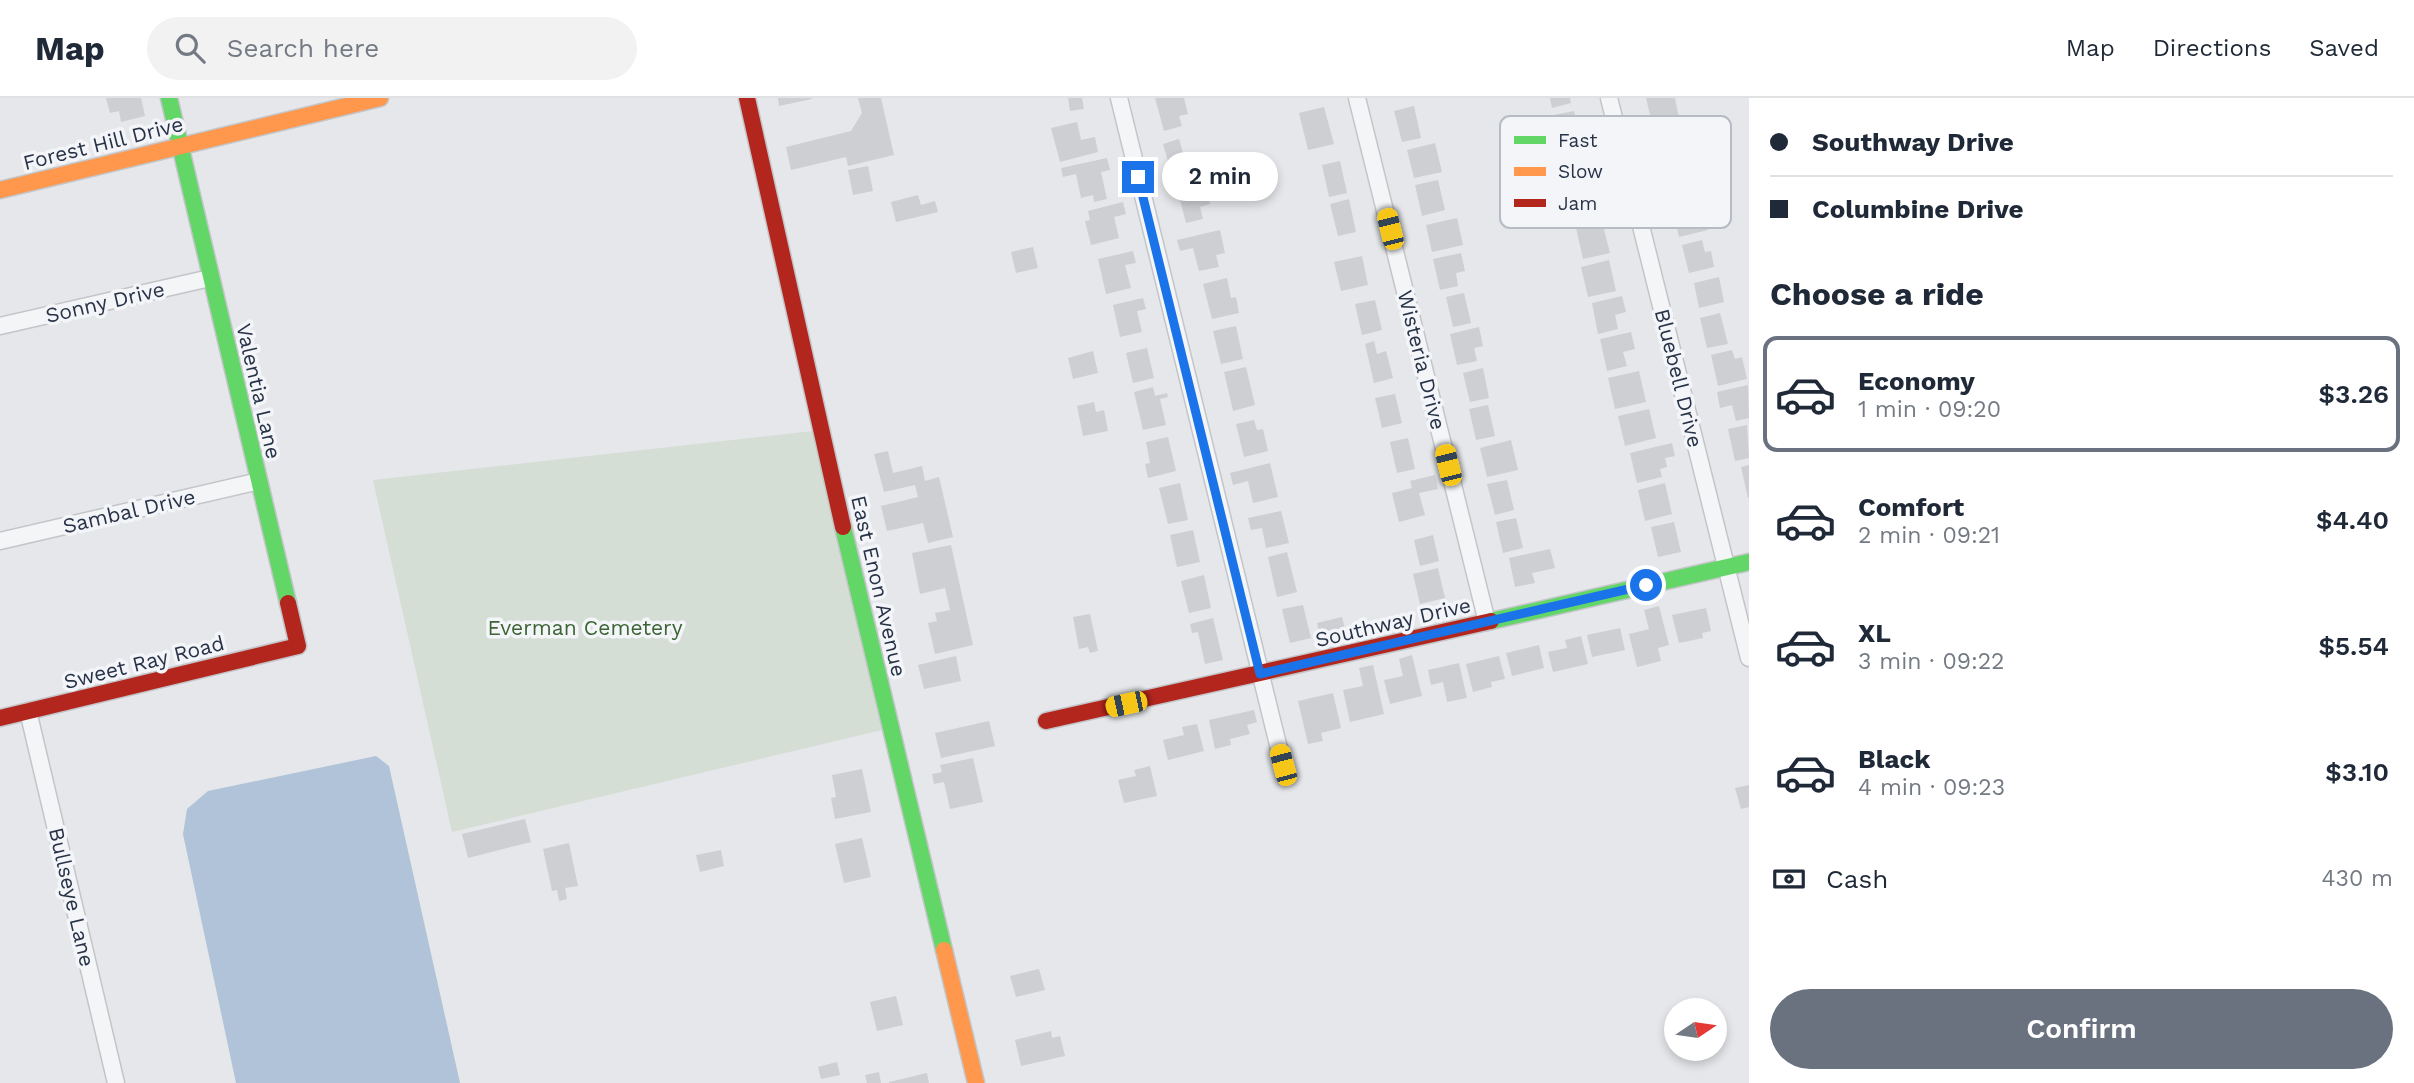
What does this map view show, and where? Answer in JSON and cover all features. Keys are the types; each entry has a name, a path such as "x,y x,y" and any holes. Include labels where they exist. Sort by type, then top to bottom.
{"street":[{"name":"Valentia Lane","path":"169,98 298,646"},
{"name":"Forest Hill Drive","path":"0,190 380,98"},
{"name":"East Enon Avenue","path":"747,98 819,425 976,1083"},
{"path":"1119,98 1283,765"},
{"name":"Wisteria Drive","path":"1357,98 1487,622"},
{"name":"Bluebell Drive","path":"1609,98 1614,116"},
{"name":"Bluebell Drive","path":"1642,228 1749,658"},
{"name":"Sonny Drive","path":"0,326 210,278"},
{"name":"Sambal Drive","path":"0,541 259,481"},
{"name":"Southway Drive","path":"1045,721 1749,562"},
{"name":"Sweet Ray Road","path":"0,718 298,646"},
{"name":"Bullseye Lane","path":"28,711 116,1083"}],"green space":[{"name":"Everman Cemetery","path":"813,431 882,730 452,832 373,480"}],"water":[{"path":"376,756 389,766 460,1083 236,1083 183,834 187,809 208,791"}],"building":[{"path":"106,98 141,98 145,116 121,122 119,111 110,113"},
{"path":"778,98 812,98 812,99 779,106"},
{"path":"858,98 881,98 894,155 848,166 846,157 791,170 786,147 851,131 862,113"},
{"path":"1068,98 1082,98 1084,109 1070,111"},
{"path":"1155,98 1184,98 1188,114 1179,116 1182,126 1164,131"},
{"path":"1550,98 1570,98 1571,103 1552,108"},
{"path":"1646,98 1675,98 1679,116 1650,116"},
{"path":"1414,106 1421,138 1402,142 1394,111"},
{"path":"1324,107 1334,144 1308,150 1299,113"},
{"path":"1574,111 1575,116 1549,116"},
{"path":"1077,122 1081,140 1095,137 1098,152 1060,162 1051,128"},
{"path":"1179,139 1186,163 1170,168 1163,144"},
{"path":"1435,143 1442,172 1414,178 1407,150"},
{"path":"1107,158 1110,170 1101,172 1107,199 1094,202 1093,195 1081,198 1076,174 1063,177 1061,168"},
{"path":"1340,161 1347,193 1329,197 1322,165"},
{"path":"868,166 873,191 853,195 848,170"},
{"path":"1438,180 1445,210 1422,216 1415,185"},
{"path":"1206,186 1210,204 1200,207 1203,219 1186,223 1178,192"},
{"path":"918,195 921,205 935,201 938,212 896,222 891,202"},
{"path":"1349,199 1356,232 1338,236 1330,204"},
{"path":"1123,202 1126,214 1114,217 1119,238 1091,245 1085,221 1090,220 1088,211"},
{"path":"1457,218 1463,245 1432,252 1426,225"},
{"path":"1576,228 1604,228 1610,253 1583,259"},
{"path":"1677,228 1708,228 1708,230 1679,237"},
{"path":"1220,230 1225,253 1216,255 1219,267 1199,271 1193,248 1180,251 1177,240"},
{"path":"1702,240 1705,252 1711,251 1714,267 1689,273 1682,245"},
{"path":"1033,247 1038,268 1016,273 1011,252"},
{"path":"1133,251 1136,263 1125,265 1131,288 1106,294 1098,259"},
{"path":"1461,253 1465,271 1456,273 1458,286 1440,290 1433,259"},
{"path":"1362,256 1368,285 1341,291 1334,262"},
{"path":"1609,260 1616,291 1588,297 1581,267"},
{"path":"1719,277 1724,302 1699,308 1694,283"},
{"path":"1227,278 1231,298 1236,297 1239,313 1212,319 1203,284"},
{"path":"1464,293 1471,323 1453,327 1446,297"},
{"path":"1622,296 1626,312 1615,315 1618,329 1598,334 1592,303"},
{"path":"1143,298 1146,309 1137,311 1142,332 1120,337 1113,305"},
{"path":"1375,300 1382,330 1362,335 1355,304"},
{"path":"1720,313 1728,344 1707,348 1700,318"},
{"path":"1236,326 1243,359 1221,364 1213,331"},
{"path":"1479,327 1483,346 1474,348 1477,361 1457,365 1450,334"},
{"path":"1631,332 1635,349 1623,352 1627,366 1607,371 1600,339"},
{"path":"1374,341 1377,354 1386,351 1393,378 1374,383 1365,344"},
{"path":"1147,348 1154,378 1133,383 1126,353"},
{"path":"1732,350 1735,359 1742,357 1747,379 1718,386 1711,355"},
{"path":"1093,351 1098,373 1073,379 1068,358"},
{"path":"1246,367 1255,405 1233,411 1224,372"},
{"path":"1483,368 1489,398 1470,402 1463,373"},
{"path":"1639,371 1646,402 1615,409 1608,378"},
{"path":"1748,385 1749,418 1736,421 1732,405 1720,408 1717,392"},
{"path":"1153,387 1155,396 1167,393 1168,397 1160,399 1166,425 1143,430 1134,392"},
{"path":"1395,394 1402,423 1382,428 1375,398"},
{"path":"1094,402 1096,412 1104,410 1108,431 1083,436 1077,406"},
{"path":"1488,405 1495,436 1476,440 1469,409"},
{"path":"1649,409 1656,438 1625,446 1618,416"},
{"path":"1254,420 1257,430 1263,429 1268,451 1244,457 1236,424"},
{"path":"1747,425 1749,458 1735,461 1728,429"},
{"path":"1168,437 1176,471 1148,478 1145,464 1150,463 1146,442"},
{"path":"1408,438 1415,469 1397,473 1390,442"},
{"path":"1511,440 1518,470 1487,477 1480,448"},
{"path":"1672,443 1675,456 1665,458 1667,467 1660,469 1662,477 1637,483 1630,453"},
{"path":"888,451 893,473 922,466 925,481 939,477 953,537 928,543 923,523 887,531 881,506 918,497 915,485 884,492 874,454"},
{"path":"1270,463 1278,497 1253,503 1248,481 1233,485 1230,473"},
{"path":"1749,465 1749,497 1748,498 1741,467"},
{"path":"1435,475 1438,489 1419,493 1425,515 1399,522 1392,493 1412,488 1410,481"},
{"path":"1507,480 1514,510 1495,515 1487,484"},
{"path":"1180,483 1188,520 1168,524 1159,488"},
{"path":"1665,483 1672,514 1645,521 1638,490"},
{"path":"1281,511 1289,543 1266,548 1262,528 1251,530 1248,518"},
{"path":"1516,518 1523,548 1503,553 1496,522"},
{"path":"1674,522 1681,552 1658,557 1651,527"},
{"path":"1193,530 1200,562 1177,567 1170,535"},
{"path":"1433,535 1439,561 1420,566 1414,540"},
{"path":"951,545 973,645 935,654 928,623 937,621 935,613 950,610 945,588 920,594 912,553"},
{"path":"1550,549 1555,568 1532,573 1535,583 1515,587 1509,558"},
{"path":"1287,552 1297,592 1277,597 1268,557"},
{"path":"1438,568 1445,598 1420,604 1413,574"},
{"path":"1204,575 1211,608 1189,613 1181,581"},
{"path":"1303,605 1311,638 1290,643 1282,609"},
{"path":"1659,606 1669,645 1658,648 1661,661 1637,667 1629,634 1649,629 1644,610"},
{"path":"1706,608 1711,631 1702,633 1703,638 1679,643 1672,615"},
{"path":"1090,614 1098,651 1090,653 1088,647 1079,649 1073,617"},
{"path":"1342,617 1345,629 1320,635 1317,623"},
{"path":"1213,618 1223,660 1205,664 1198,632 1192,633 1190,624"},
{"path":"1620,628 1625,650 1592,657 1587,635"},
{"path":"1581,636 1588,664 1553,672 1548,652 1567,648 1565,640"},
{"path":"1539,645 1544,668 1512,676 1506,653"},
{"path":"1412,655 1422,696 1390,704 1384,680 1403,676 1399,659"},
{"path":"956,656 961,681 924,689 918,665"},
{"path":"1499,656 1505,679 1491,682 1492,687 1473,692 1466,664"},
{"path":"1459,663 1467,698 1447,702 1443,682 1431,685 1428,670"},
{"path":"1373,665 1384,714 1350,722 1343,690 1363,686 1359,668"},
{"path":"1333,693 1341,728 1321,733 1323,741 1308,744 1298,701"},
{"path":"1254,710 1257,722 1247,725 1250,734 1230,739 1231,745 1215,749 1209,720"},
{"path":"989,721 995,746 941,758 935,733"},
{"path":"1197,724 1204,751 1168,760 1163,740 1184,735 1182,727"},
{"path":"973,758 983,802 950,809 944,782 934,784 932,774 942,772 940,765"},
{"path":"1150,766 1157,796 1124,803 1118,780 1136,776 1134,770"},
{"path":"862,769 871,812 835,819 831,798 836,797 832,775"},
{"path":"1749,785 1749,807 1741,809 1735,788"},
{"path":"525,819 531,842 468,858 462,834"},
{"path":"862,838 871,877 844,883 835,844"},
{"path":"569,843 578,886 565,888 567,899 559,901 557,890 552,891 543,849"},
{"path":"721,850 724,866 700,872 696,855"},
{"path":"1039,969 1045,990 1016,997 1010,976"},
{"path":"896,996 903,1025 877,1031 870,1002"},
{"path":"1051,1031 1052,1038 1060,1036 1065,1056 1021,1066 1015,1040"},
{"path":"837,1062 840,1075 821,1079 818,1067"},
{"path":"879,1072 881,1083 867,1083 865,1075"},
{"path":"927,1073 929,1083 889,1083 889,1082"}],"traffic: fast":[{"path":"169,98 288,603"},
{"path":"843,527 944,950"},
{"path":"1491,621 1749,562"}],"traffic: slow":[{"path":"0,190 380,98"},
{"path":"944,950 976,1083"}],"traffic: jam":[{"path":"747,98 843,527"},
{"path":"0,718 298,646 288,603"},
{"path":"1046,721 1491,621"}],"route":[{"path":"1138,177 1260,674 1646,585"}]}
